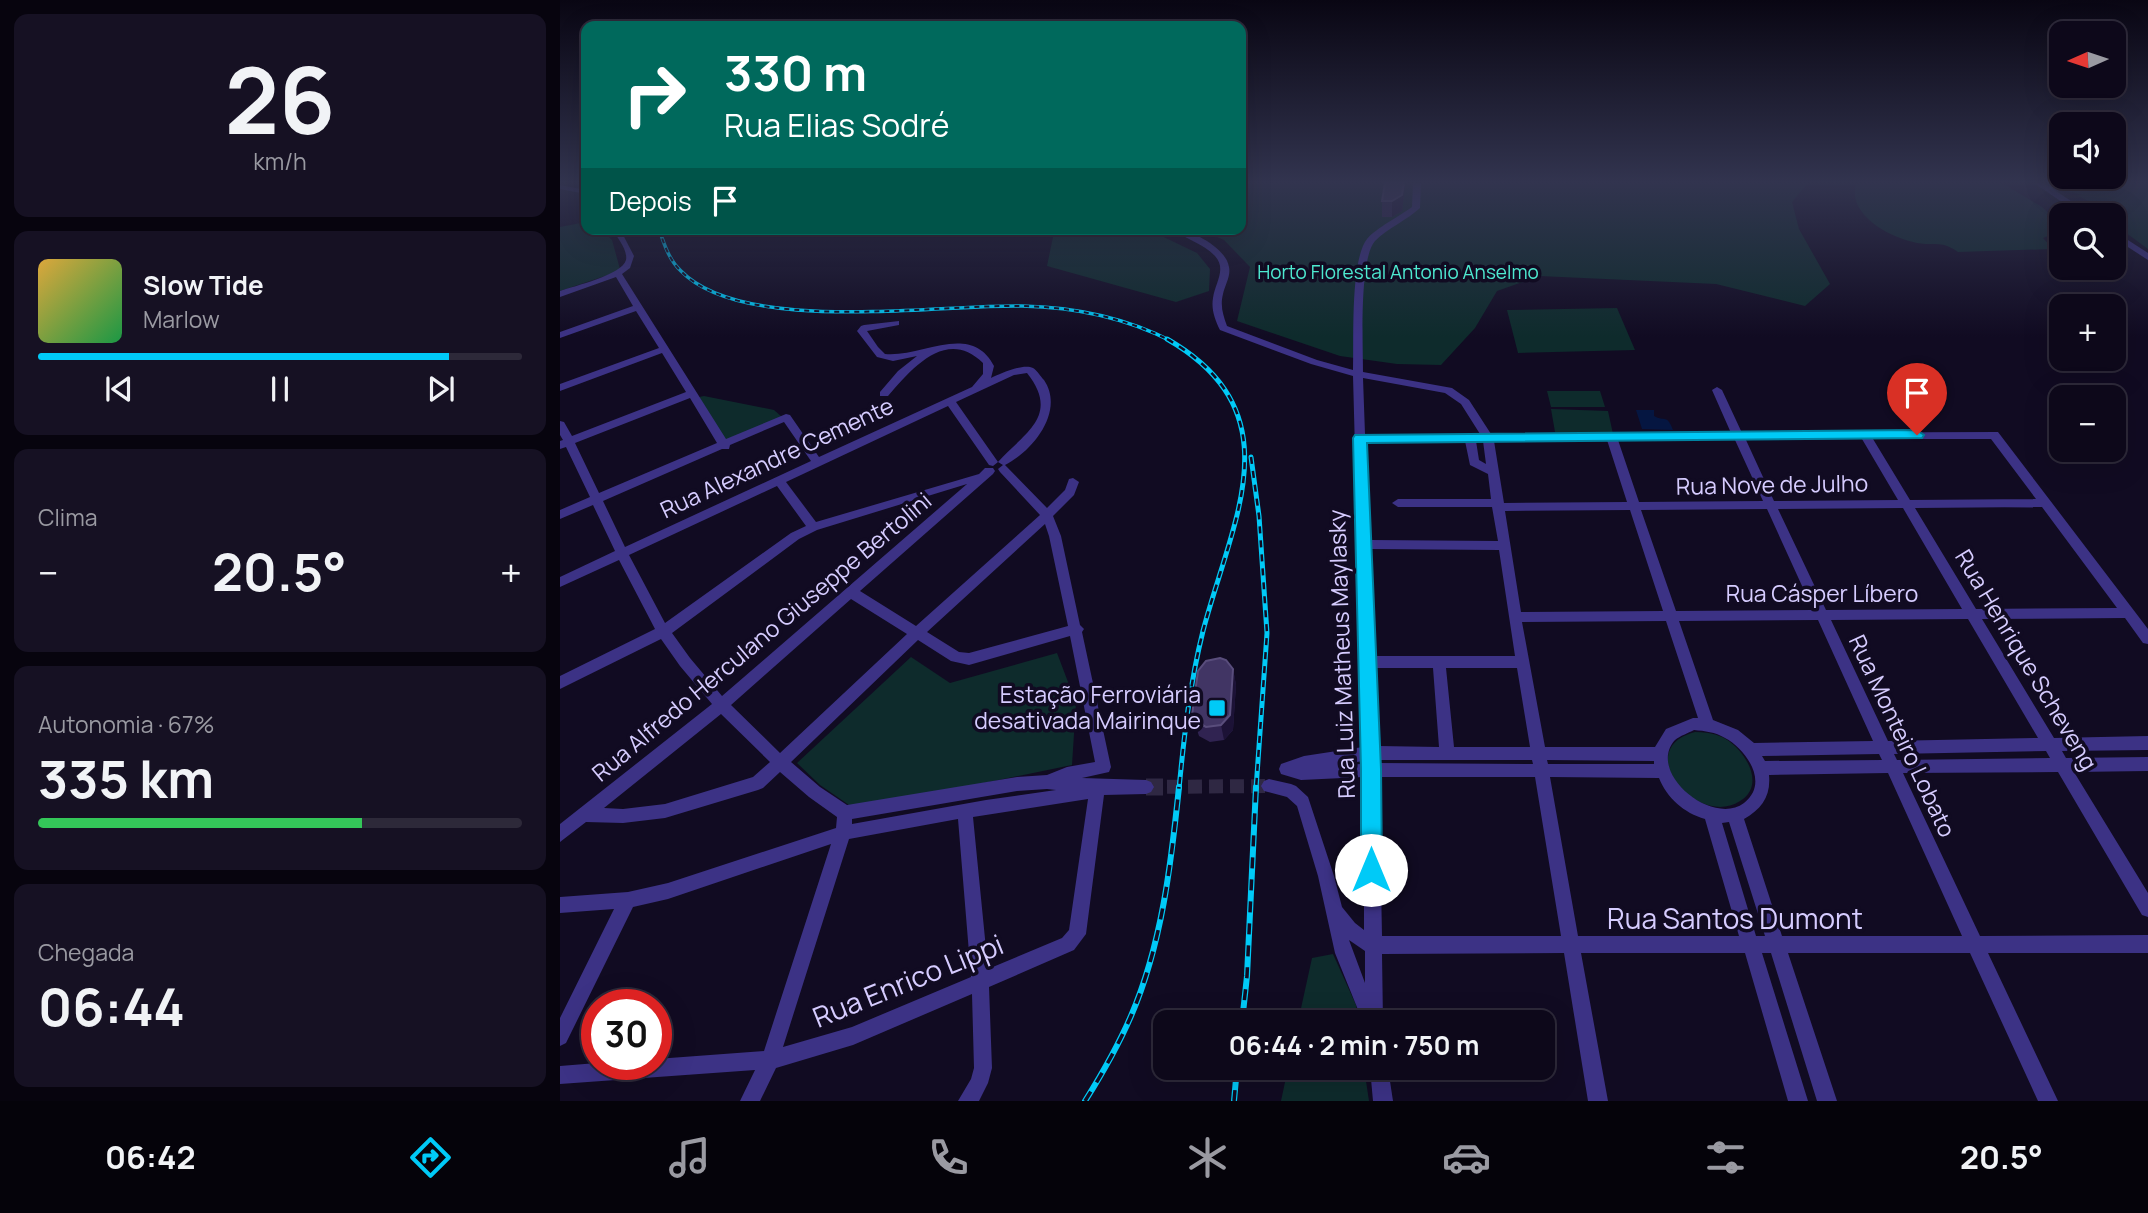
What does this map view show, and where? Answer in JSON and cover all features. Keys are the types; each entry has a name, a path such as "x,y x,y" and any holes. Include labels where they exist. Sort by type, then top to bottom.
{"street":[{"name":"Rua Luiz Matheus Maylasky","path":"1373,1010 1371,769 1358,374 1360,285 1366,248 1378,234"},
{"path":"560,294 618,274 630,260 619,235"},
{"path":"1189,235 1208,244 1226,262 1227,272 1215,305 1223,328 1314,362 1358,374 1448,390 1465,402 1488,438 1515,617 1598,1101"},
{"path":"2126,242 2148,257"},
{"path":"618,274 725,446"},
{"path":"560,335 638,307"},
{"path":"896,323 864,328 862,331 884,357 932,349 967,348 987,361 987,375 975,389"},
{"path":"560,388 664,349"},
{"path":"884,394 902,373 932,349"},
{"name":"Rua Alfredo Herculano Giuseppe Bertolini","path":"560,834 720,706 994,468 1030,441 1046,411 1047,394 1043,383 1030,370 1012,372"},
{"name":"Rua Alexandre Cemente","path":"560,582 1012,372"},
{"name":"Rua Monteiro Lobato","path":"1717,390 2048,1101"},
{"path":"565,443 692,393"},
{"path":"950,401 994,468 1046,515 1055,536 1077,629 1104,767 1067,774 1047,782"},
{"path":"560,515 725,446 786,417 817,462"},
{"path":"560,424 565,443 664,631 720,706 821,799 845,813 1017,784 1047,782 1100,788 1146,787"},
{"name":"Rua Henrique Scheveng","path":"1865,435 2148,909"},
{"path":"1360,438 1994,435 2148,639"},
{"path":"1611,436 1707,725"},
{"path":"1470,438 1476,464 1493,472"},
{"path":"560,684 664,631 795,536 813,527 994,468"},
{"path":"779,480 813,527"},
{"path":"582,816 623,816 665,811 758,783 1046,515 1070,492 1073,482"},
{"name":"Rua Nove de Julho","path":"1398,503 1635,508 2046,503"},
{"path":"1365,544 1504,546"},
{"path":"852,593 916,634 956,656 969,659 1077,629"},
{"name":"Rua Cásper Líbero","path":"1515,617 2128,613"},
{"path":"1368,662 1524,662"},
{"path":"1439,662 1447,752"},
{"path":"1707,725 1730,733 1751,750 1762,768 1764,784 1760,798 1749,809 1735,815 1711,814 1680,798 1662,771 1660,754 1663,743 1680,727 1707,725"},
{"path":"1751,750 1883,750 2148,743"},
{"path":"1660,754 1370,753 1304,763 1286,769 1301,773 1371,769 1662,771"},
{"path":"1762,768 2148,764"},
{"path":"1269,786 1291,791 1303,802 1336,913 1351,975 1367,1010"},
{"path":"560,905 628,900 668,891 842,833 1100,788"},
{"name":"Rua Enrico Lippi","path":"560,1075 770,1060 853,1036 1068,944 1077,934 1100,788"},
{"path":"965,811 980,981 983,1068 979,1083 968,1101"},
{"path":"750,1101 770,1060 842,833 845,813"},
{"path":"1711,814 1798,1101"},
{"path":"1735,815 1828,1101"},
{"path":"560,1037 628,900"},
{"path":"1336,913 1349,929 1371,945"},
{"name":"Rua Santos Dumont","path":"1371,945 2148,944"},
{"path":"1380,1080 1383,1101"}],"green space":[{"path":"560,234 607,235 612,240 620,269 560,291"},
{"name":"Horto Florestal Antonio Anselmo","path":"1802,234 1830,284 1805,306 1716,284 1539,276 1497,291 1475,328 1441,365 1397,364 1340,356 1237,321 1250,267 1224,240 1213,235"},
{"path":"1892,234 2049,234 2043,238 2049,245 2049,249 1958,252 1943,245 1906,240"},
{"path":"2128,234 2148,234 2148,249"},
{"path":"1052,235 1160,235 1197,253 1210,269 1209,291 1176,302 1047,266"},
{"path":"1617,308 1635,350 1518,353 1507,310"},
{"path":"1547,391 1600,391 1605,407 1551,407"},
{"path":"699,397 774,410 782,417 725,443"},
{"path":"1551,409 1608,411 1613,434 1555,432"},
{"path":"1057,653 1076,703 1072,765 896,801 849,805 820,785 797,763 911,657 950,683"},
{"path":"1695,732 1722,737 1744,757 1752,776 1752,785 1748,794 1740,801 1723,807 1706,804 1690,796 1677,783 1669,769 1669,754 1677,741"},
{"path":"1333,954 1357,1010 1301,1010 1312,958"},
{"path":"1285,1080 1366,1080 1369,1101 1281,1101"}],"water":[{"path":"1636,410 1654,410 1654,416 1667,420 1673,430 1642,429"}],"building":[{"name":"Estação Ferroviária desativada Mairinque","path":"1220,658 1226,660 1233,669 1230,715 1221,725 1206,727 1195,721 1192,715 1198,671 1206,661"}],"tunnel":[{"path":"1169,787 1146,787 1269,786"}],"railway":[{"path":"661,235 670,257 681,271 710,291 749,303 794,310 843,312 1041,307 1099,315 1167,339"},
{"path":"1167,339 1207,368 1231,400 1243,435 1244,471 1228,549 1198,651 1179,789"},
{"path":"1251,457 1259,516 1267,633 1256,789"},
{"path":"1085,1101 1126,1027 1142,989 1164,903 1179,787"},
{"path":"1243,1010 1256,787"},
{"path":"1234,1101 1236,1080"}],"place":[{"name":"Estação Ferroviária desativada Mairinque","path":"1217,708"}],"route":[{"path":"1371,870 1371,769 1360,438 1917,435"}]}
